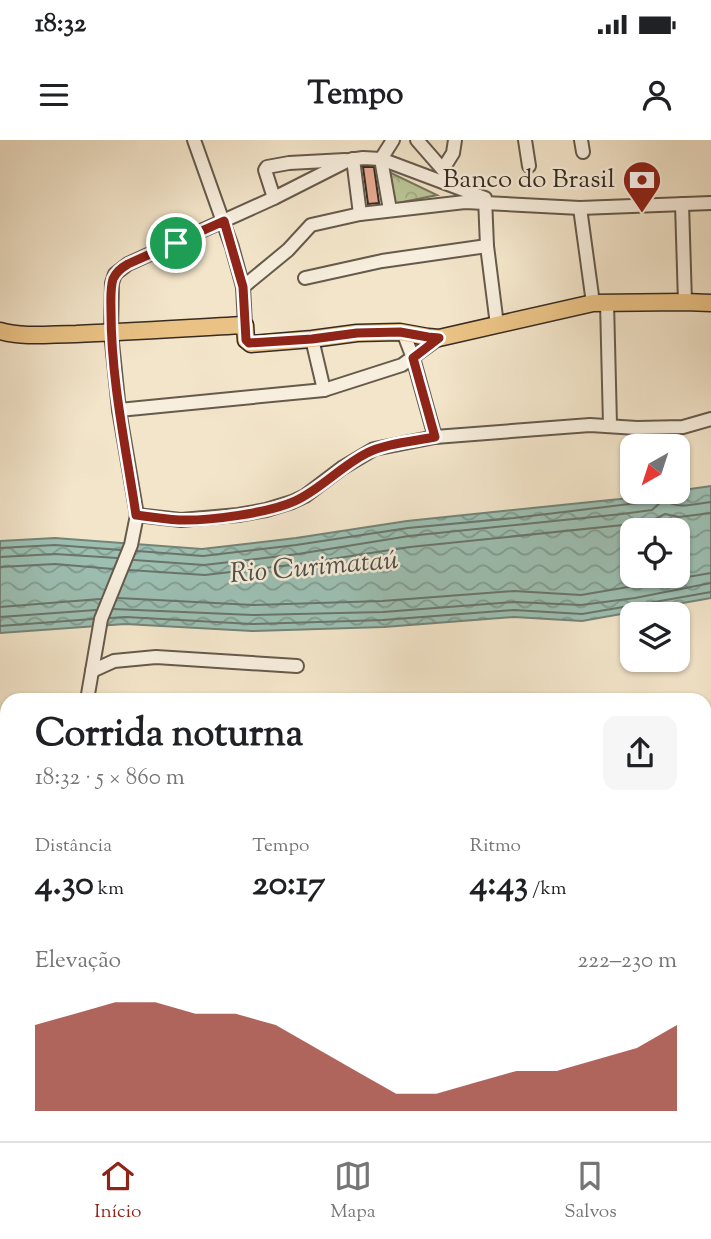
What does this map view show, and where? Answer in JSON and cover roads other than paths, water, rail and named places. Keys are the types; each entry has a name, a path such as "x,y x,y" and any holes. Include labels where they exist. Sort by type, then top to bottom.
{"main road":[{"path":"0,331 21,335 111,333 244,325 246,340 251,344 357,333 403,332 439,338 600,303 711,303"}],"street":[{"path":"194,140 224,221 243,287 244,325"},
{"path":"390,210 381,159 393,140"},
{"path":"417,140 459,188"},
{"path":"443,169 453,153 455,140"},
{"path":"525,140 530,166"},
{"path":"88,693 101,619 131,545 136,515 119,410 111,333 113,278 128,264 274,198 351,159"},
{"path":"351,159 360,214"},
{"path":"274,198 265,172 267,167 289,163 381,159 486,200"},
{"path":"243,287 288,250 311,225 360,214 486,200 580,208 711,203"},
{"path":"486,200 487,246 497,325"},
{"path":"682,204 685,302"},
{"path":"580,208 600,303 610,425"},
{"path":"305,278 382,261 487,246"},
{"path":"403,332 435,437"},
{"path":"119,410 324,390 402,365 439,338"},
{"path":"312,339 324,390"},
{"path":"136,515 181,520 266,510 305,496 342,468 374,449 435,437 590,425 684,427 705,421"},
{"path":"92,671 114,661 156,657 297,666"}],"water":[{"name":"Rio Curimataú","path":"711,486 711,598 689,602 620,602 620,614 582,621 514,617 384,627 252,631 125,624 0,633 0,541 55,538 202,549 407,521 620,499 620,504 690,504 690,489"}],"place":[{"name":"Banco do Brasil","path":"642,214"}]}
